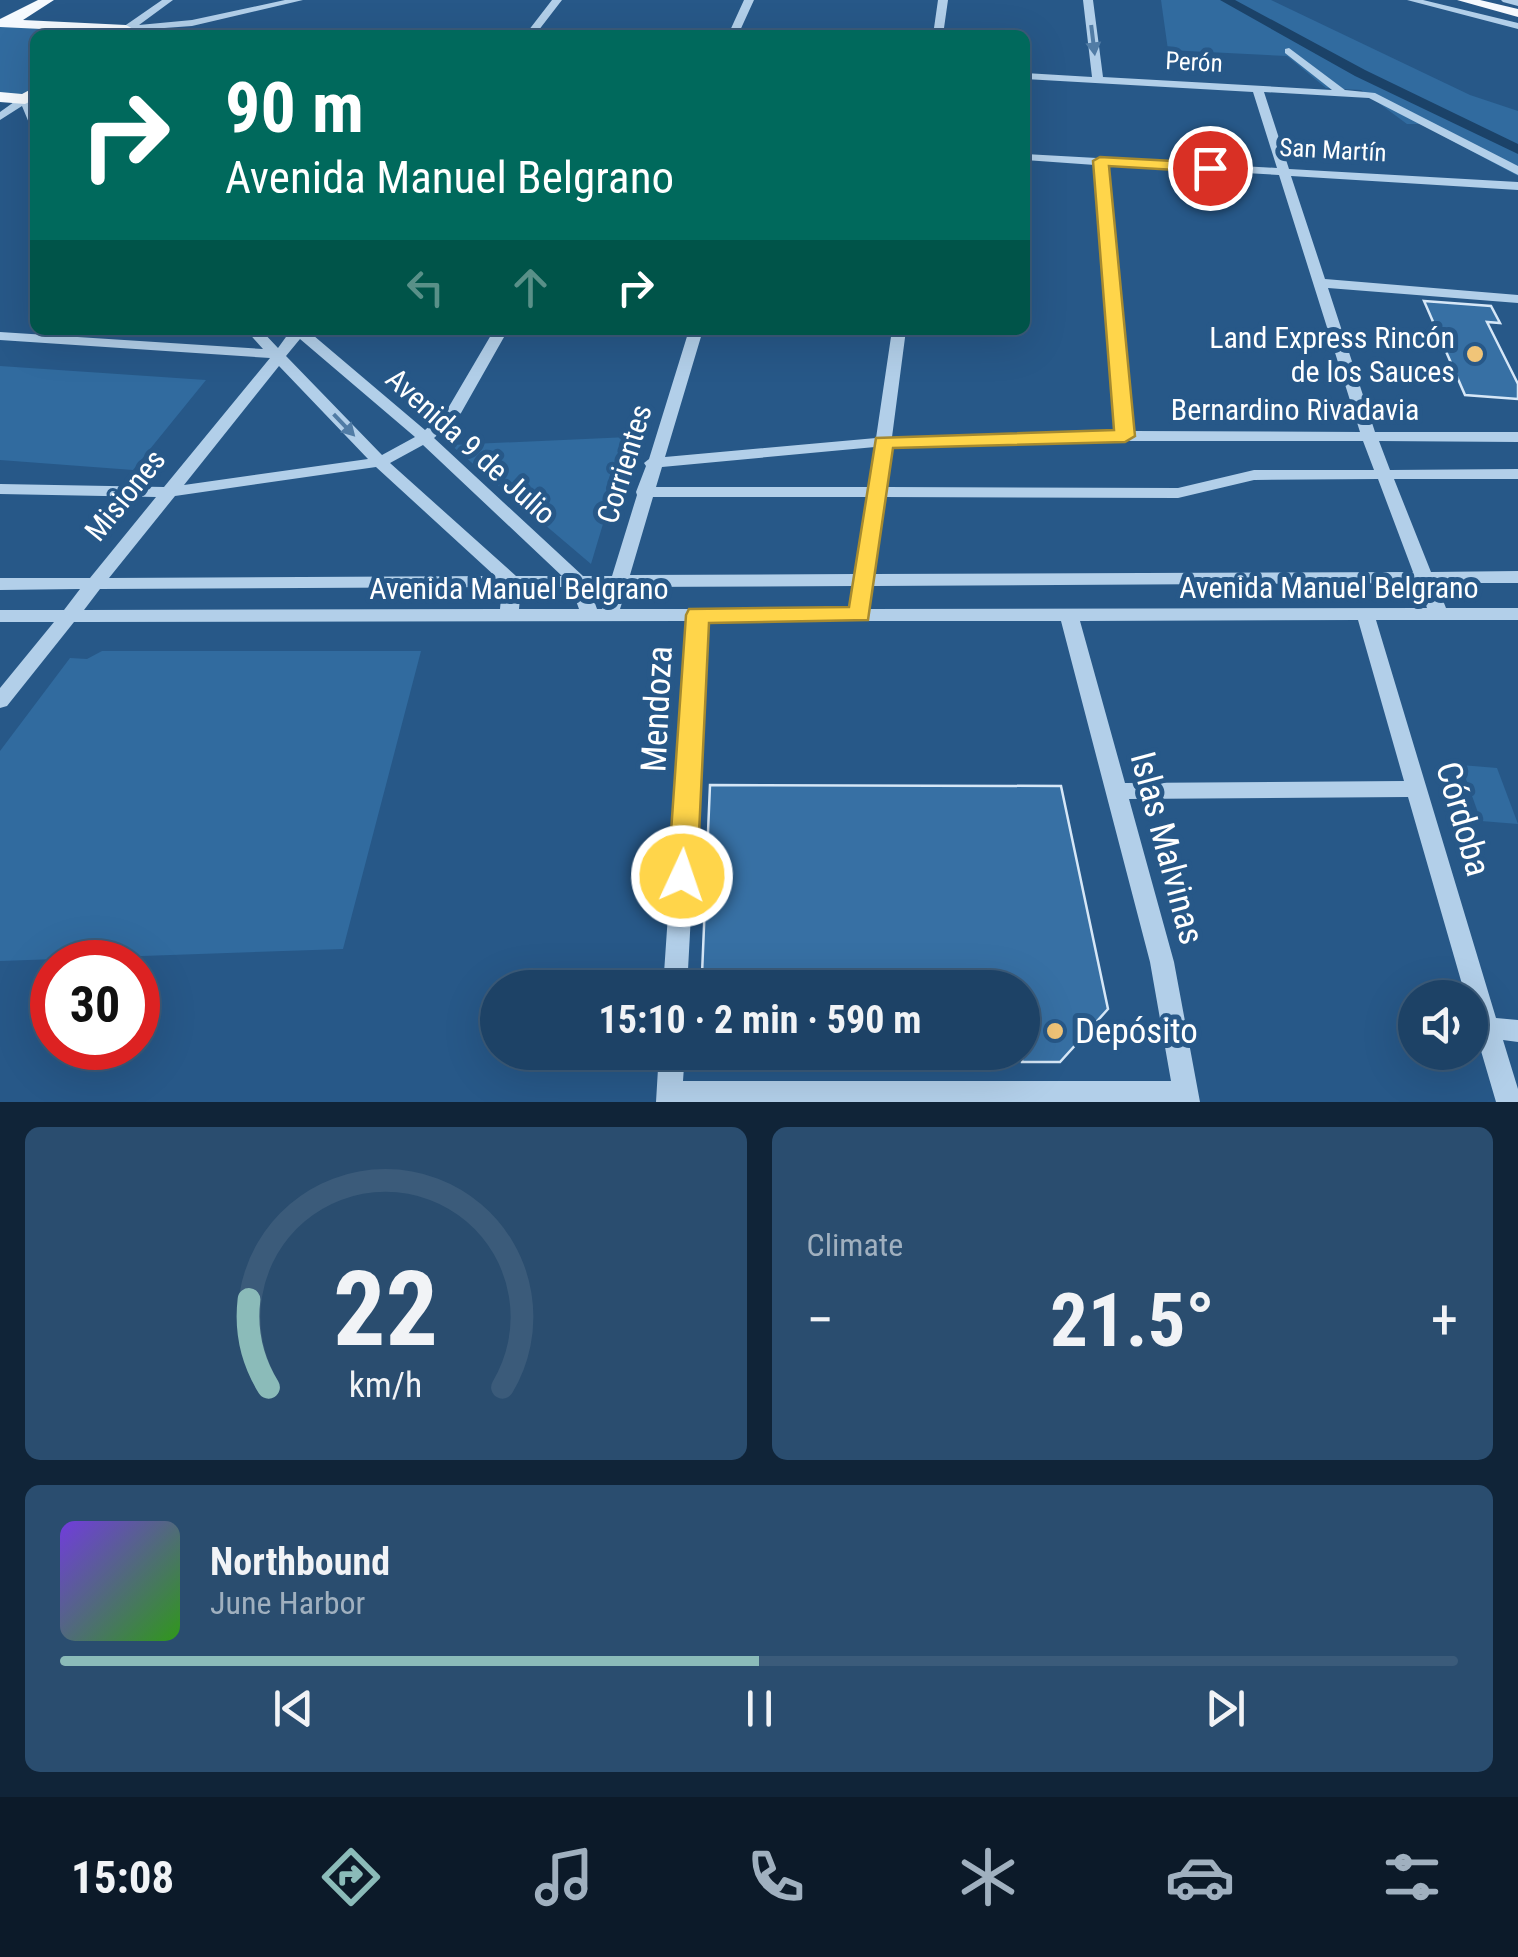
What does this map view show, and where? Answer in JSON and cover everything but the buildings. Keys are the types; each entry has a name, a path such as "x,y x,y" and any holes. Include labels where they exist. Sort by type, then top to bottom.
{"main road":[{"path":"3,19 19,0"},
{"path":"3,19 47,0"},
{"path":"1464,0 1516,11"},
{"path":"3,19 104,30"},
{"path":"0,98 30,98"}],"street":[{"path":"125,30 168,0"},
{"path":"130,30 257,0"},
{"path":"136,30 298,0"},
{"path":"534,30 557,0"},
{"path":"736,30 749,0"},
{"path":"939,30 943,0"},
{"path":"1088,0 1098,80"},
{"path":"1412,0 1516,11"},
{"path":"1289,51 1342,92"},
{"name":"Perón","path":"1030,76 1360,93 1381,98 1518,171"},
{"path":"1257,88 1369,436 1439,614"},
{"path":"0,116 30,100"},
{"name":"San Martín","path":"1030,157 1518,186"},
{"path":"1100,161 1125,436"},
{"path":"1320,283 1518,299"},
{"path":"258,335 380,462 512,582"},
{"name":"Misiones","path":"0,701 294,335"},
{"name":"Avenida 9 de Julio","path":"305,335 425,438 578,580 599,615"},
{"path":"0,489 166,492 380,462 425,438 453,413 498,335"},
{"name":"Corrientes","path":"599,615 618,579 694,335"},
{"path":"860,615 898,335"},
{"path":"0,336 277,354"},
{"name":"Bernardino Rivadavia","path":"652,463 883,442 1125,436 1518,437"},
{"path":"644,492 1178,493 1254,475 1518,474"},
{"path":"0,584 1518,577"},
{"path":"509,615 512,582"},
{"name":"Islas Malvinas","path":"1069,614 1162,962 1186,1098"},
{"name":"Córdoba","path":"1365,614 1473,980"},
{"name":"Avenida Manuel Belgrano","path":"0,616 1518,614"},
{"name":"Mendoza","path":"677,970 698,615"},
{"path":"1116,792 1418,789"},
{"path":"1488,1027 1518,1030"},
{"name":"Córdoba","path":"1488,1034 1509,1102"},
{"path":"671,1070 669,1098 1186,1098"}],"shaded area":[{"path":"1161,0 1271,0 1470,95 1518,111 1518,176 1421,124 1407,124 1361,90 1326,88 1287,56 1168,50"},
{"path":"0,25 80,30 30,30 30,90 0,95"},
{"path":"0,366 206,380 133,470 0,460"},
{"path":"629,437 591,564 451,445"},
{"path":"102,651 421,651 343,949 160,955 160,940 30,940 30,960 0,961 0,751 70,658 87,659"},
{"path":"1461,765 1497,768 1518,824 1481,821"}],"waterway":[{"path":"1226,0 1360,73 1518,150"}],"place":[{"name":"Land Express Rincón de los Sauces","path":"1475,354"},
{"name":"Depósito","path":"1055,1031"}],"route":[{"path":"682,876 698,615 860,615 883,442 1125,436 1100,161 1210,168"}]}
